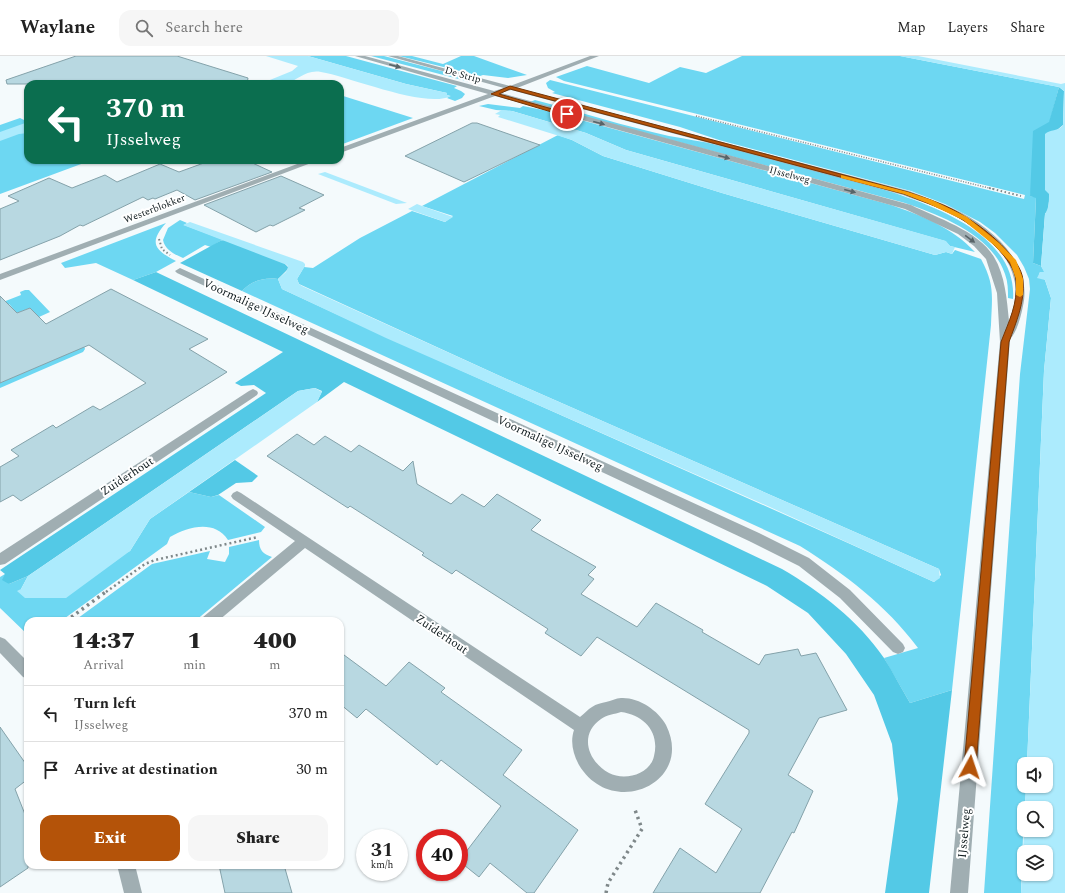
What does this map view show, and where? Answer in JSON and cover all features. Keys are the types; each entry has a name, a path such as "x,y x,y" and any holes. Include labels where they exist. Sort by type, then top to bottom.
{"street":[{"name":"De Strip","path":"358,56 494,94"},
{"name":"De Strip","path":"391,56 510,88"},
{"path":"344,150 596,56"},
{"name":"IJsselweg","path":"510,88 906,193 952,211 983,232 1014,262 1020,279 1020,303 1005,342"},
{"name":"IJsselweg","path":"494,94 908,207 961,232 977,244 990,258 1002,293 1005,342 959,893"},
{"name":"Westerblokker","path":"0,277 304,164"},
{"name":"Voormalige IJsselweg","path":"180,271 754,537 804,562 845,594 898,648"},
{"name":"Zuiderhout","path":"0,560 253,393"},
{"name":"Zuiderhout","path":"237,496 581,726"},
{"path":"213,617 304,542"},
{"path":"0,643 24,668"},
{"path":"621,704 634,707 645,712 655,721 661,732 664,744 663,758 657,770 646,779 632,785 625,785 603,779 591,770 583,757 580,743 581,726 588,716 598,710 621,704"},
{"path":"127,869 133,893"}],"path":[{"path":"693,115 1021,196"},
{"path":"72,617 145,564 155,560 267,535 292,532"},
{"path":"606,893 608,883 642,829 625,785"}],"shaded area":[{"path":"266,56 308,56 406,84 447,93 447,95 451,96 439,99 407,95 321,72 311,72 293,80 270,80 292,71 298,66"},
{"path":"308,56 346,56 457,86 454,88 465,94 462,98 455,101 447,98 450,96 447,95 447,93 406,84"},
{"path":"371,56 384,56 476,80 470,82"},
{"path":"399,56 412,56 443,64 461,56 474,56 527,75 508,78 483,75 480,76"},
{"path":"742,56 900,56 1059,87 1030,196 1036,197 1033,263 1041,266 1045,272 1040,272 1039,275 1045,280 1051,298 1044,371 1027,757 1017,757 1017,793 1026,793 1025,801 1017,801 1017,837 1023,837 1023,845 1017,845 1017,881 1021,881 1021,893 984,893 1020,374 1030,289 1029,279 1017,255 995,233 980,222 945,204 911,191 719,140 680,127 552,93 555,92 548,88 546,83 550,80 1024,199 1025,195 564,81 556,77 587,66 649,83 680,67 706,73"},
{"path":"900,56 918,56 1061,84 1065,83 1065,893 1021,893 1022,881 1053,881 1053,845 1023,845 1024,837 1053,837 1053,801 1025,801 1026,793 1053,793 1053,757 1027,757 1044,371 1051,298 1045,280 1037,278 1040,272 1044,272 1041,266 1045,214 1049,199 1049,194 1045,190 1045,134 1049,131 1059,129 1063,125 1064,91 1059,87"},
{"path":"1059,87 1064,91 1063,125 1057,130 1048,210 1045,214 1041,266 1033,263 1036,198 1030,196 1033,131 1049,122"},
{"path":"344,96 413,118 344,144"},
{"path":"535,100 652,132 755,154 875,187 940,211 970,227 994,247 1009,271 1013,299 1008,298 1005,274 998,260 989,248 963,228 949,220 905,203 530,102"},
{"path":"488,104 520,108 523,106 548,111 891,205 914,213 947,229 975,252 950,246 945,241 626,150 586,133 512,111 496,110 479,106"},
{"path":"502,110 512,111 586,133 626,150 946,241 950,246 955,247 952,254 946,252 935,255 722,193 603,156 572,140 498,117 500,115 495,114"},
{"path":"20,118 24,120 24,164 81,164 0,194 0,125"},
{"path":"24,123 24,133 0,141 0,132"},
{"path":"558,135 572,140 603,156 722,193 935,255 946,252 952,254 955,250 981,259 991,284 991,325 952,690 910,703 884,658 918,648 906,632 864,591 800,546 242,291 258,280 278,279 282,289 934,582 941,575 939,569 500,376 299,284 297,279 304,267 313,268 360,238 412,211 445,222 453,216 422,206"},
{"path":"325,172 407,203 396,204 318,174"},
{"path":"417,204 453,217 445,222 408,209"},
{"path":"180,220 187,223 184,225 224,240 211,247 205,245 183,258 168,249 163,240 168,228"},
{"path":"190,222 303,262 305,266 297,279 299,284 302,286 500,376 939,569 940,578 934,582 772,508 386,338 282,289 278,279 286,272 288,267 287,265 183,225"},
{"path":"166,223 157,236 156,245 163,253 176,261 156,272 133,280 96,263 65,268 61,263"},
{"path":"224,240 283,262 288,269 278,279 258,280 242,291 180,263"},
{"path":"156,272 782,569 825,597 863,631 884,658 910,703 952,690 929,893 885,893 898,799 892,744 874,695 846,654 808,613 767,586 344,382 317,402 322,391 315,388 298,391 28,576 9,584 2,580 5,574 0,570 266,393 254,385 241,386 235,383 283,352 133,280"},
{"path":"29,290 50,312 39,317 30,308 17,313 9,304 0,307 3,302 21,295 20,292"},
{"path":"84,346 85,349 83,352 0,388 0,383"},
{"path":"315,388 322,392 317,402 150,519 130,551 66,598 25,598 17,591 21,589 28,576 298,391"},
{"path":"235,460 258,476 252,482 236,483 218,495 211,497 189,492"},
{"path":"189,492 211,497 219,495 265,527 261,532 228,540 216,529 208,527 193,528 177,533 170,537 167,544 67,617 24,617 24,631 0,608 0,577 5,574 9,584 28,576 21,589 27,597 130,551 150,519"},
{"path":"259,540 262,551 272,557 200,617 79,617 152,564 210,551 207,559 225,562 229,554 229,547"}],"building":[{"path":"76,56 177,56 248,78 248,80 24,80 24,84 7,84 6,80"},
{"path":"472,123 477,123 540,145 464,182 405,156"},
{"path":"160,164 179,172 201,164 255,164 272,172 195,200 177,190 155,199 153,198 148,200 143,197 83,226 80,225 60,236 0,260 0,209 19,201 8,196 49,178 72,188 105,175 117,182"},
{"path":"281,176 324,195 299,208 305,210 273,226 270,225 256,232 204,205"},
{"path":"111,289 208,339 189,349 227,372 21,501 13,495 0,502 0,467 19,456 11,450 53,425 56,428 93,406 100,410 146,383 89,345 0,383 0,296 17,313 30,308 46,324"},
{"path":"297,434 314,445 325,436 351,452 359,445 403,471 413,461 417,484 451,504 462,494 484,507 497,494 541,520 531,530 596,567 588,575 594,579 581,594 637,627 656,603 759,665 765,655 798,649 801,656 816,653 847,710 819,718 788,775 813,791 794,833 792,832 760,893 653,893 680,848 716,873 742,829 705,804 749,733 749,730 597,637 581,656 545,633 548,629 456,570 452,574 422,555 424,553 350,506 348,508 267,456"},
{"path":"344,655 386,686 409,662 445,688 441,692 522,750 503,775 578,830 534,893 527,893 490,863 479,877 468,868 468,849 501,806 441,760 437,765 366,709 357,718 344,707"},
{"path":"0,727 24,761 24,782 15,789 24,812 24,869 27,869 0,887"},
{"path":"220,869 285,869 292,893 225,893"}],"slow traffic":[{"path":"843,176 906,193 952,211 965,219 997,244 1014,262 1020,279 1020,295"}],"route":[{"path":"567,114 494,94 510,88 906,193 952,211 965,219 997,244 1014,262 1020,279 1020,303 1005,342 970,767"}]}
